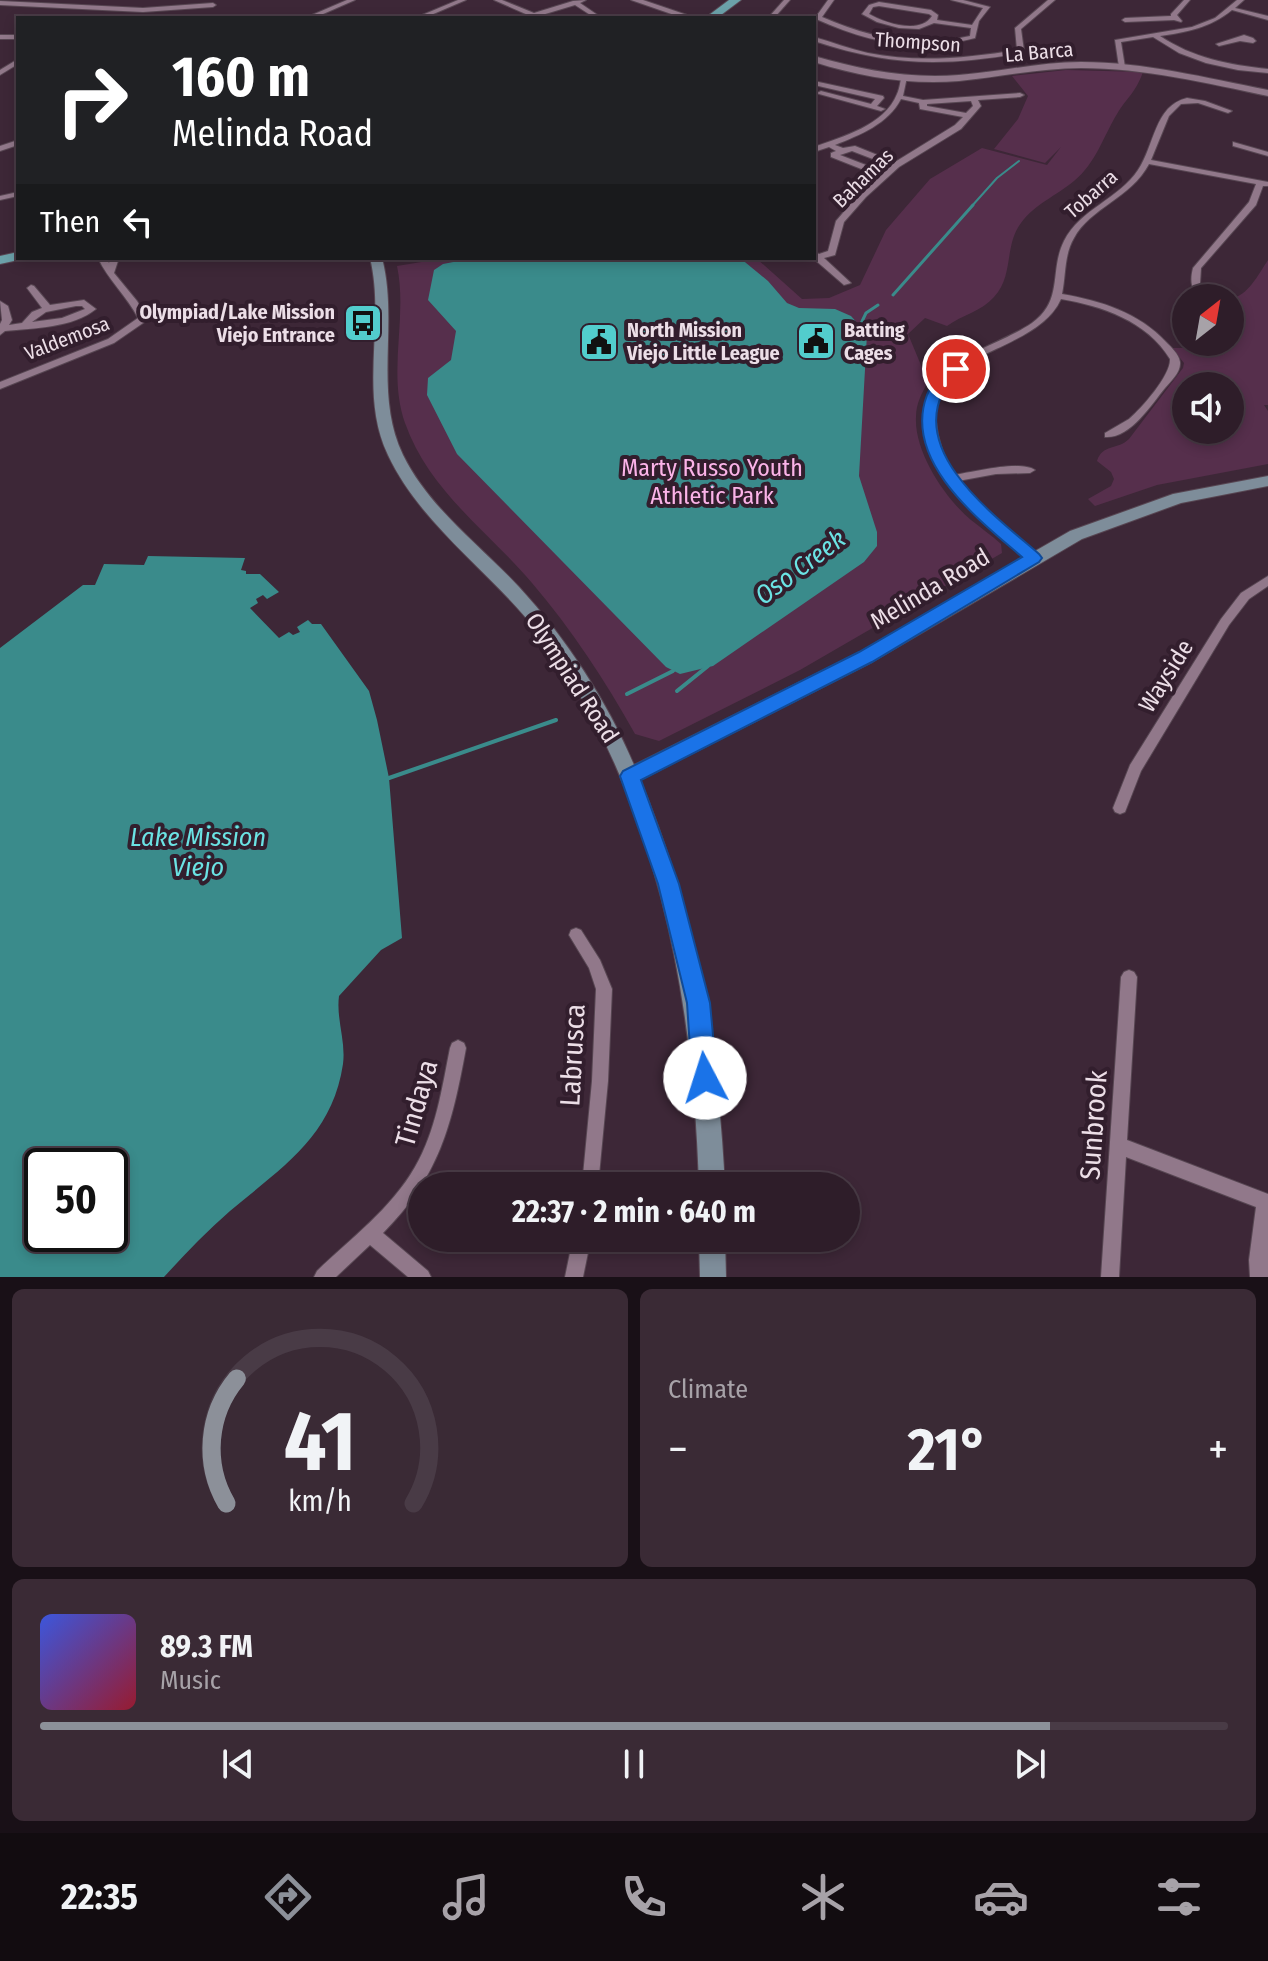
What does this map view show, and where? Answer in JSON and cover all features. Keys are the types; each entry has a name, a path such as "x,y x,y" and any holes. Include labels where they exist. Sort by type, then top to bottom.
{"main road":[{"path":"713,16 736,0"},
{"path":"728,16 750,0"},
{"name":"Olympiad Road","path":"376,260 384,292 379,391 383,417 395,454 421,494 548,632 591,700 630,776 669,884 698,1003 711,1172"},
{"name":"Melinda Road","path":"630,776 866,657 1076,535 1179,498 1268,481"},
{"path":"712,1252 713,1277"}],"street":[{"path":"313,16 352,0"},
{"path":"423,16 463,0"},
{"path":"497,0 529,16 579,1 597,16"},
{"path":"635,0 686,16"},
{"path":"773,16 787,0"},
{"path":"831,0 818,18 894,42 927,43 973,37 976,21 987,7 954,0"},
{"name":"Thompson","path":"816,40 884,58 961,62 1021,51 1018,28 1050,0"},
{"path":"1175,18 1174,11 1187,0"},
{"path":"1122,67 1117,41 1193,29 1217,19 1241,0"},
{"path":"0,3 156,9 213,5"},
{"path":"933,21 935,15 931,12 879,4 871,6 865,15 904,26 927,26 933,21 975,27"},
{"path":"1230,8 1268,18"},
{"path":"154,16 156,9"},
{"path":"1125,20 1175,18 1193,29"},
{"path":"1155,36 1177,51 1203,61 1268,71"},
{"path":"1219,44 1238,40 1256,43"},
{"path":"884,58 894,42"},
{"name":"La Barca","path":"816,60 854,70 904,77 975,77 1051,66 1122,67 1268,93"},
{"path":"961,62 975,77"},
{"path":"816,149 870,125 889,111 900,97 904,77"},
{"path":"816,84 880,98 872,107"},
{"path":"818,93 830,87"},
{"path":"818,93 889,111"},
{"path":"900,97 923,102 1020,95"},
{"path":"923,102 923,107 969,116 977,106 974,98"},
{"name":"Tobarra","path":"1060,296 1063,253 1069,238 1080,224 1128,186 1147,161 1156,134 1177,104 1185,100 1228,111"},
{"name":"Bahamas","path":"816,256 832,253 840,221 884,175 958,127 969,116"},
{"path":"828,144 842,151"},
{"path":"1236,144 1268,154"},
{"path":"884,175 834,155 852,148 896,165"},
{"path":"1147,161 1264,184 1253,203 1197,268 1196,284"},
{"path":"816,257 847,283"},
{"path":"103,260 110,273"},
{"path":"110,273 114,260"},
{"name":"Valdemosa","path":"0,386 32,369 117,339 143,319 139,308 110,273"},
{"path":"31,288 48,309"},
{"path":"1033,558 984,517 951,479 930,434 930,406 938,387 956,369 1044,318 1060,296 1081,299 1125,315 1157,336 1173,356 1175,366 1170,375 1135,422 1109,435"},
{"path":"0,304 6,312 2,330 25,326 79,316 91,309 84,303 48,309 33,314 25,326"},
{"path":"951,479 996,471 1030,470"},
{"name":"Wayside","path":"1120,808 1135,769 1225,622 1245,596 1268,580"},
{"name":"Labrusca","path":"576,935 595,965 604,989 591,1172"},
{"name":"Sunbrook","path":"1110,1277 1129,977"},
{"name":"Tindaya","path":"323,1277 403,1199 430,1155 448,1103 458,1048"},
{"path":"1117,1145 1267,1203 1258,1260 1259,1277"},
{"path":"369,1233 422,1277"},
{"path":"574,1277 579,1252"}],"green space":[{"name":"Marty Russo Youth Athletic Park","path":"1066,70 1143,72 1082,174 1039,205 1021,223 1012,241 1004,280 994,297 984,306 947,326 925,318 908,334 928,382 918,403 916,417 920,445 926,459 951,500 1001,544 1002,553 800,670 659,741 635,734 600,675 561,619 515,564 444,490 416,447 400,404 397,365 400,286 397,266 434,260 758,260 802,299 829,298 860,285 886,230 930,179 982,148 1047,165 1061,147 1045,163 994,149 1018,119 1028,96 1012,76"},
{"path":"1268,260 1268,405 1264,405 1268,411 1268,464 1157,485 1095,506 1088,499 1111,486 1114,479 1111,472 1097,461 1099,456 1106,449 1129,439 1172,382 1172,444 1244,444 1244,372 1180,372 1184,363 1178,356 1244,356 1244,292"}],"water":[{"name":"Marty Russo Youth Athletic Park","path":"464,260 742,260 768,281 787,303 799,308 835,309 851,316 867,334 859,476 877,532 877,546 864,562 713,666 680,674 666,667 457,454 427,395 428,378 451,360 456,331 428,300 434,270 443,264"},
{"name":"Lake Mission Viejo","path":"148,556 245,558 241,570 246,574 260,574 279,592 267,599 263,595 250,608 279,638 289,632 293,635 300,632 297,627 308,620 312,624 321,624 369,691 377,720 389,778 402,938 381,950 339,996 343,1064 328,1112 316,1131 286,1164 221,1219 164,1277 0,1277 0,648 83,585 95,585 104,564 144,565"}],"waterway":[{"name":"Oso Creek","path":"971,207 997,178 1019,161"},
{"name":"Oso Creek","path":"893,295 973,205"},
{"name":"Oso Creek","path":"858,330 866,313 878,305"},
{"name":"Oso Creek","path":"677,691 708,666"},
{"path":"627,694 673,671"},
{"path":"389,778 556,720"}],"place":[{"name":"Olympiad/Lake Mission Viejo Entrance","path":"363,323"},
{"name":"Batting Cages","path":"816,341"},
{"name":"North Mission Viejo Little League","path":"599,342"}],"route":[{"path":"705,1078 698,1003 669,884 630,776 729,729 866,657 1033,558 964,498 938,456 930,434 930,406 945,377 956,369"}]}
